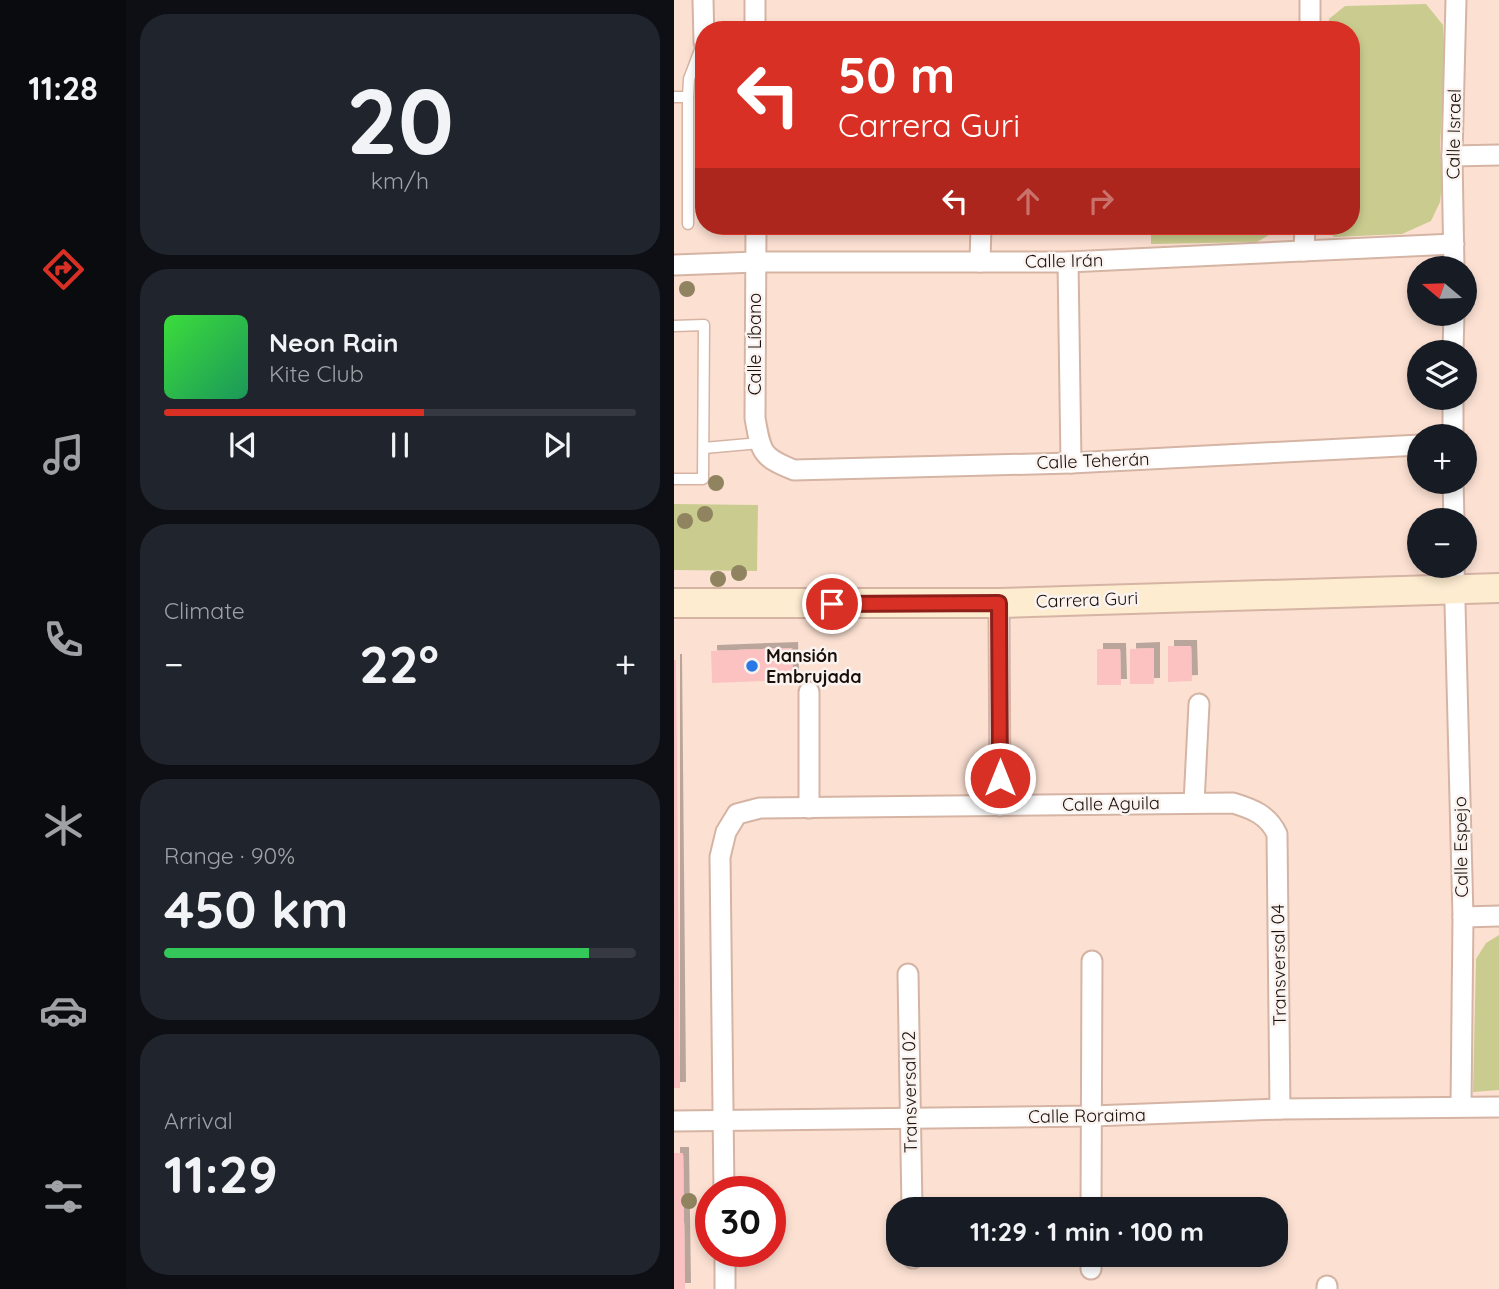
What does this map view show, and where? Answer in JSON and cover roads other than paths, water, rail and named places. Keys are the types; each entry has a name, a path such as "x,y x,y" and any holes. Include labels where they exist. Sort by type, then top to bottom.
{"street":[{"path":"703,0 703,21"},
{"path":"755,0 755,21"},
{"path":"1310,0 1310,21"},
{"name":"Calle Israel","path":"1454,256 1452,156 1456,0"},
{"path":"1452,156 1499,155"},
{"name":"Calle Líbano","path":"756,235 755,418 764,452"},
{"path":"980,262 981,235"},
{"path":"1304,251 1305,235"},
{"name":"Calle Irán","path":"674,265 756,262 1068,262 1454,244"},
{"path":"1068,262 1071,463"},
{"name":"Calle Teherán","path":"764,452 794,470 1071,463 1407,446"},
{"name":"Carrera Guri","path":"674,603 999,603 1420,578"},
{"name":"Calle Espejo","path":"1454,578 1463,917 1461,1106"},
{"name":"Carrera Guri","path":"1462,578 1499,588"},
{"path":"999,603 1000,806"},
{"path":"809,692 809,808"},
{"path":"1194,803 1198,704"},
{"name":"Calle Aguila","path":"724,1120 720,857 726,832 737,814 760,808 1233,803 1252,809 1271,821"},
{"name":"Transversal 04","path":"1271,821 1277,834 1280,1110"},
{"path":"1463,917 1499,916"},
{"path":"1091,1197 1092,961"},
{"name":"Transversal 02","path":"908,974 912,1197"},
{"name":"Calle Roraima","path":"674,1121 1499,1107"},
{"path":"724,1120 724,1176"},
{"path":"725,1267 725,1289"}],"lane":[{"path":"688,224 689,79 695,63"},
{"path":"674,97 689,97"},
{"path":"674,326 704,326 703,479 674,479"},
{"path":"704,448 764,452"}],"place":[{"name":"Mansión Embrujada","path":"752,666"}]}
